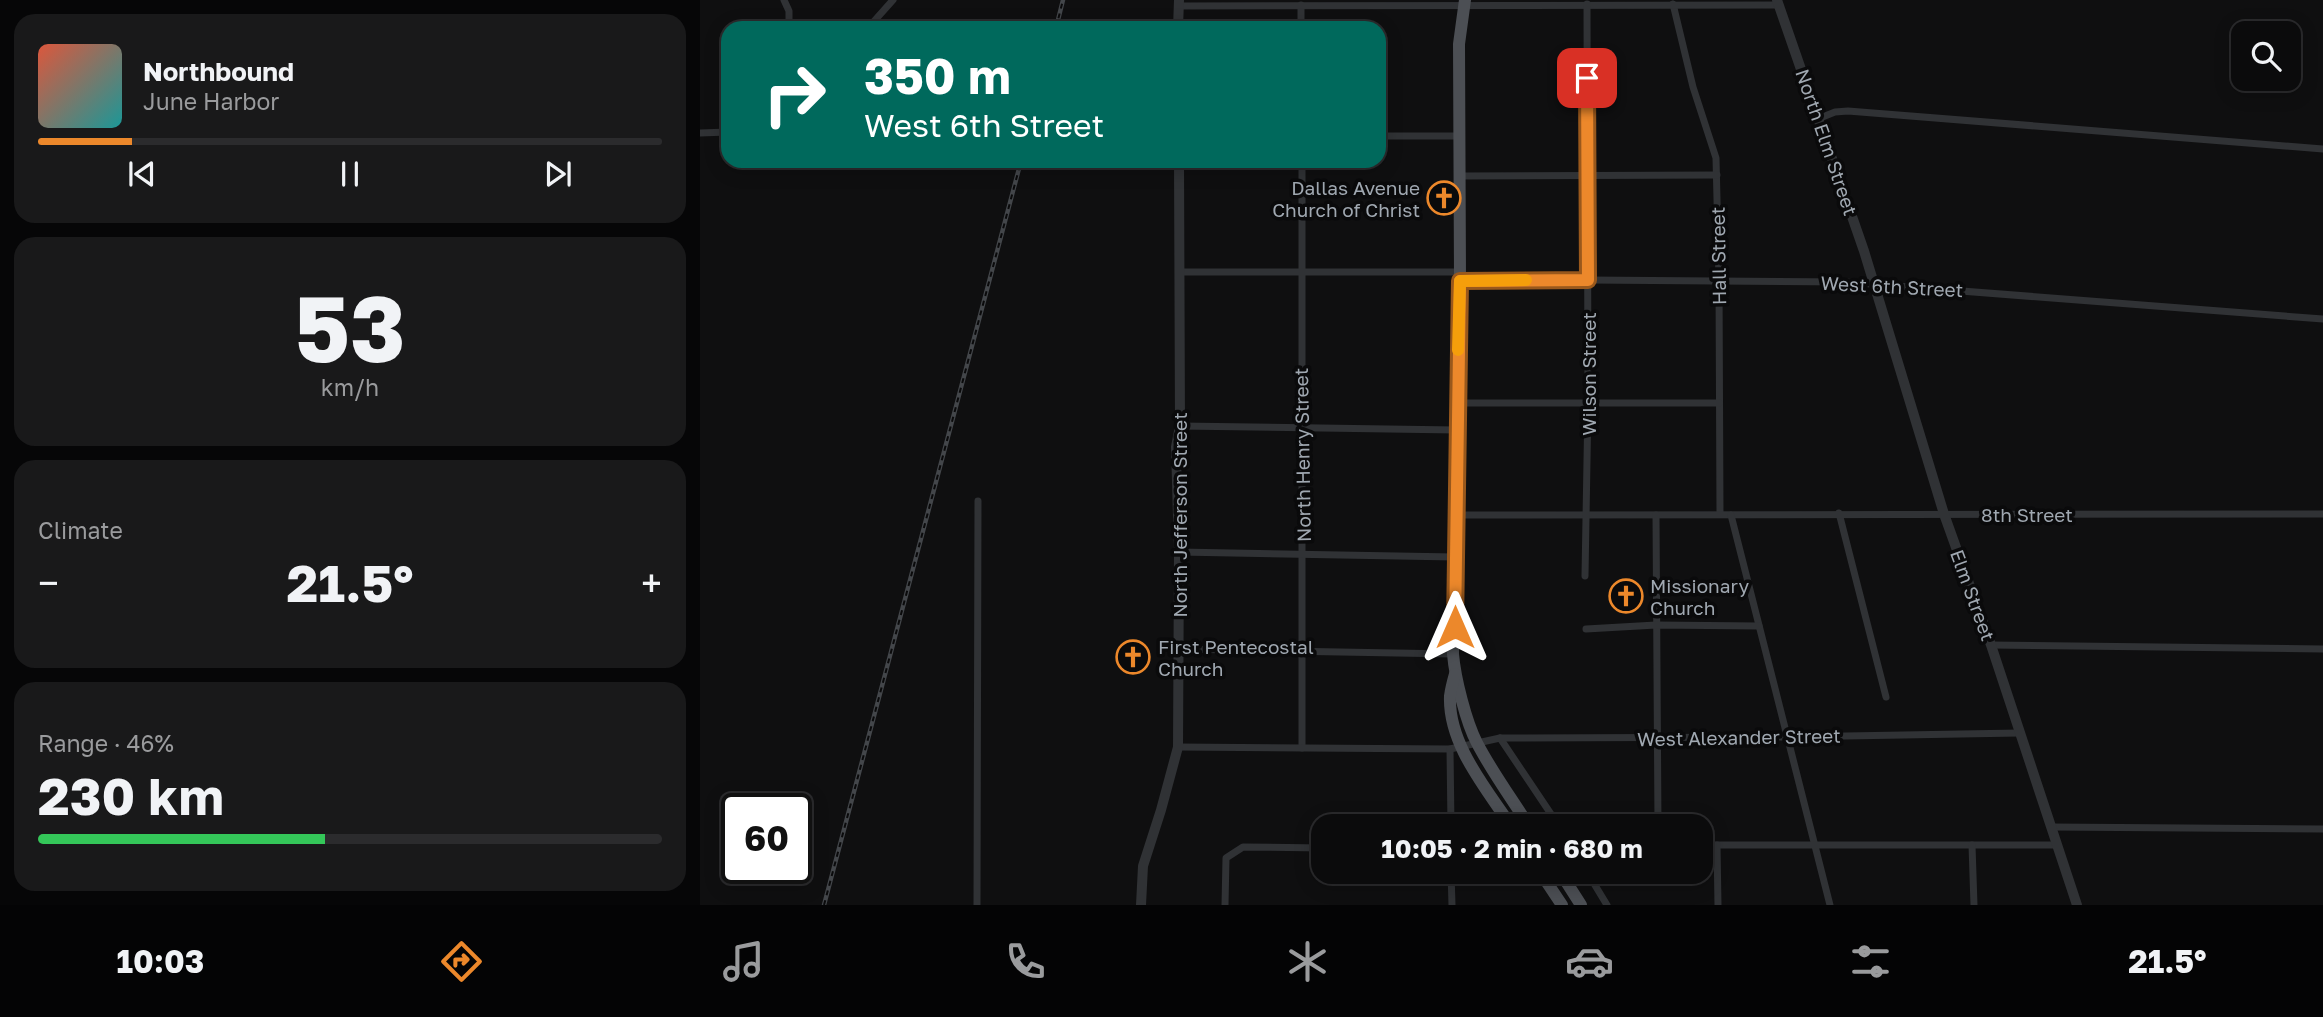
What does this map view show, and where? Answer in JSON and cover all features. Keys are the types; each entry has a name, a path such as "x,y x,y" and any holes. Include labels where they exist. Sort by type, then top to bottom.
{"main road":[{"path":"1464,2 1459,44 1455,674 1476,742 1521,814"},
{"path":"1455,674 1450,696 1456,749 1502,814"},
{"path":"1548,884 1562,905"},
{"path":"1568,884 1581,905"}],"street":[{"path":"784,0 789,11 789,21"},
{"path":"874,21 893,0"},
{"path":"1178,21 1178,3 1301,5 1464,2 1673,5 1778,2"},
{"name":"North Elm Street","path":"1778,2 1874,284"},
{"name":"Wilson Street","path":"1585,576 1588,403 1587,4"},
{"path":"1301,5 1301,21"},
{"name":"Hall Street","path":"1673,5 1693,87 1716,158 1720,514"},
{"path":"1819,118 1835,112 1849,111 2323,149"},
{"path":"700,132 721,132"},
{"path":"1386,136 1459,136"},
{"name":"North Jefferson Street","path":"1141,905 1143,866 1178,747 1179,552 1176,447 1180,426 1179,168"},
{"name":"North Henry Street","path":"1302,168 1302,748"},
{"path":"1459,176 1717,175"},
{"name":"West 6th Street","path":"1180,272 1874,284 2323,319"},
{"name":"Elm Street","path":"1874,284 1944,514 1991,645 2077,905"},
{"path":"1457,403 1719,403"},
{"path":"1180,426 1456,430"},
{"path":"977,905 978,501"},
{"path":"1839,513 1886,697"},
{"path":"1456,515 1720,514"},
{"name":"8th Street","path":"1720,514 2323,514"},
{"path":"1656,515 1658,814"},
{"path":"1731,515 1830,905"},
{"path":"1179,552 1455,557"},
{"path":"1586,629 1657,625 1759,626"},
{"path":"1991,645 2323,649"},
{"path":"1178,649 1454,654"},
{"name":"West Alexander Street","path":"1456,749 1500,738 2019,733"},
{"path":"1500,738 1551,814"},
{"path":"1178,747 1456,749 1452,814"},
{"path":"2051,827 2323,829"},
{"path":"1713,845 2056,845"},
{"path":"1717,845 1718,905"},
{"path":"1972,845 1974,905"},
{"path":"1225,905 1226,858 1233,852 1243,848 1311,848"},
{"path":"1451,884 1452,905"},
{"path":"1594,884 1607,905"}],"railway":[{"path":"1058,21 1063,0"},
{"path":"824,905 1019,168"}],"slow traffic":[{"path":"1458,350 1460,281 1526,280"}],"place":[{"name":"Dallas Avenue Church of Christ","path":"1444,198"},
{"name":"Missionary Church","path":"1626,596"},
{"name":"First Pentecostal Church","path":"1133,657"}],"route":[{"path":"1455,627 1460,281 1588,280 1587,78"}]}
